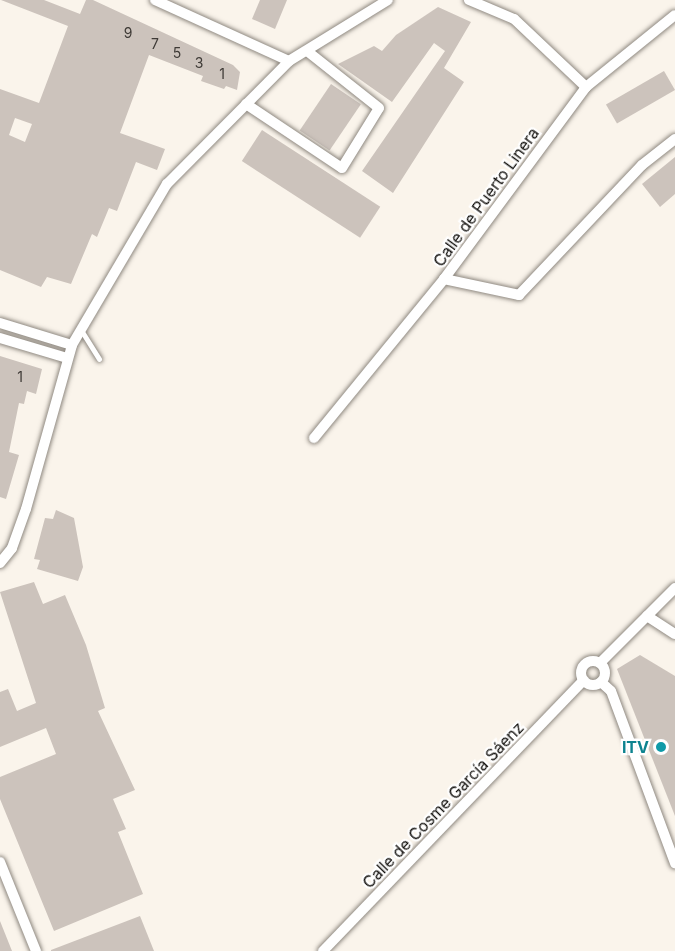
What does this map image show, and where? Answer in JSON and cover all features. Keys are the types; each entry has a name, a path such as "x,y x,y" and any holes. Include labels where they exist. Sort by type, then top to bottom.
{"street":[{"path":"155,0 289,61"},
{"path":"0,563 12,548 26,509 72,345 166,184 289,61 388,0"},
{"path":"470,0 514,19 586,87"},
{"name":"Calle de Puerto Linera","path":"314,438 444,279 586,87 675,15"},
{"path":"246,104 342,168 379,108 307,51"},
{"path":"444,279 519,295 642,165 675,139"},
{"path":"0,323 72,345"},
{"path":"0,338 67,358"},
{"path":"601,682 605,671 600,663 675,588"},
{"path":"647,616 675,633"},
{"name":"Calle de Cosme García Sáenz","path":"322,951 584,680 584,665 600,663"},
{"path":"584,680 601,682 611,691 674,859"},
{"path":"0,862 36,951"}],"lane":[{"path":"81,330 99,359"}],"building":[{"path":"1,0 44,0 80,14 86,0 93,0 233,65 240,72 237,90 226,86 224,89 201,81 203,76 149,55 120,133 165,149 157,170 136,162 117,211 109,208 97,237 92,234 71,284 47,277 41,287 0,270 0,89 39,103 68,26","holes":["15,118 32,124 25,142 9,135"]},
{"path":"260,0 287,0 275,29 252,19"},
{"path":"438,7 471,22 444,68 464,82 393,193 362,171 445,51 434,43 392,102 338,64 374,46 382,51 396,35"},
{"path":"664,71 675,90 617,124 606,104"},
{"path":"331,84 361,104 330,151 300,130"},
{"path":"262,130 380,207 360,238 242,161"},
{"path":"675,157 675,194 660,207 642,184"},
{"path":"0,356 42,369 36,394 27,391 24,404 19,403 9,452 19,455 6,499 0,497"},
{"path":"56,510 74,518 83,567 78,581 37,569 40,560 34,559 45,518 53,519"},
{"path":"34,582 43,604 65,595 86,645 105,708 98,711 135,790 113,799 126,829 118,832 143,894 54,931 0,799 0,777 56,754 46,728 0,747 0,692 8,689 17,711 36,703 0,592"},
{"name":"ITV","path":"640,655 675,676 675,816 617,669"},
{"path":"140,916 154,951 51,951 51,950"},
{"path":"0,921 12,951 0,951"}],"place":[{"name":"ITV","path":"661,747"}]}
